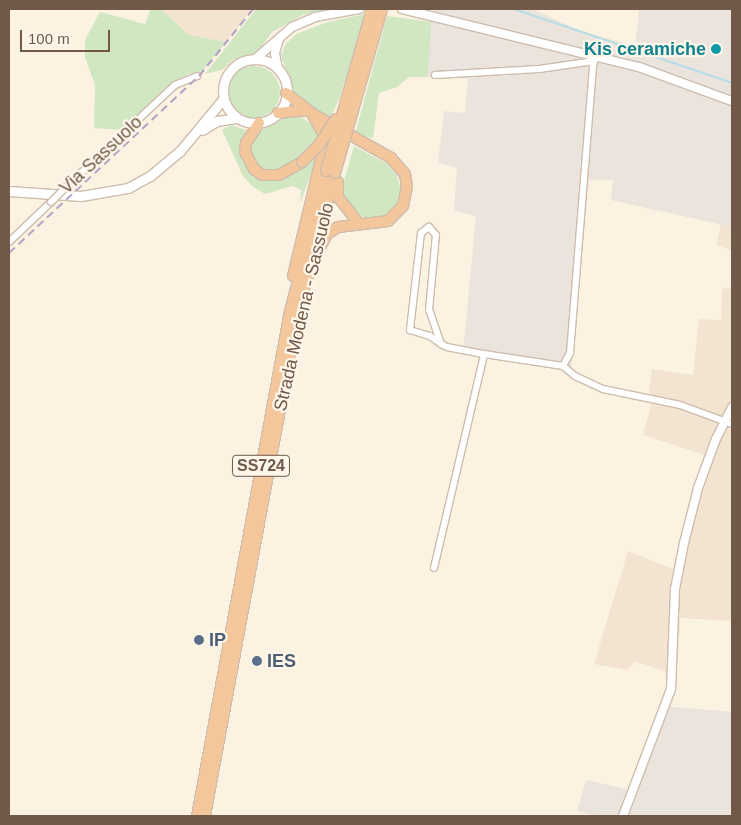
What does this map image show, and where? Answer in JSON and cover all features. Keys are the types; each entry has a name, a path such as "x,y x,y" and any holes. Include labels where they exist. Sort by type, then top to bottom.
{"highway":[{"name":"Strada Modena - Sassuolo","path":"205,816 296,327 334,173 344,102 372,9"},
{"name":"Strada Modena - Sassuolo","path":"197,816 289,316 343,144 382,9"},
{"path":"286,93 310,112 391,158 404,174 406,196 396,214 379,224 358,223 338,227 327,234 312,266"},
{"path":"259,123 246,143 245,152 254,169 262,175 279,176 302,162 326,136 344,102"},
{"path":"278,113 310,112"},
{"path":"289,316 299,242 324,147 324,135 310,112"},
{"path":"334,173 338,197 358,223"}],"main road":[{"path":"198,132 217,121 237,118 259,123 278,113 286,93 284,78 278,69 254,60 232,70 224,84 224,98 237,118"},
{"path":"9,191 81,196 128,188 160,168 198,132 224,98"}],"street":[{"path":"254,60 282,33 315,17 359,9"},
{"path":"402,9 658,73 732,101"},
{"path":"278,69 275,53 282,33"},
{"path":"435,75 530,70 594,58"},
{"path":"563,366 570,353 594,58"},
{"name":"Via Sassuolo","path":"9,242 175,85 197,76"},
{"path":"441,344 429,310 436,234 429,227 421,233 410,328 414,333 430,336 441,344 484,354 563,366 568,372 603,389 680,404 728,422"},
{"path":"434,568 484,354"},
{"path":"623,816 671,689 677,578 698,488 728,422 732,407"}],"shaded area":[{"path":"161,9 252,9 226,42 189,35"},
{"path":"434,9 533,9 580,31 635,46 639,9 732,9 732,227 611,200 613,180 589,180 571,371 463,353 476,216 454,211 457,168 438,163 444,111 465,113 468,78 428,77 429,28"},
{"path":"721,224 732,227 732,251 716,244"},
{"path":"732,287 732,621 680,618 677,676 635,661 627,670 594,664 628,551 673,569 692,491 705,455 643,435 653,398 649,392 652,369 693,375 699,319 721,320 722,289"},
{"path":"663,706 732,712 732,816 597,816 577,811 586,780 627,789"}],"green space":[{"path":"151,9 161,9 189,35 226,42 202,71 188,74 123,130 94,128 95,85 85,57 85,40 100,12 145,24"},
{"path":"256,9 326,9 303,15 272,32 258,52 233,60 222,70 205,74"},
{"path":"365,14 340,97 330,118 306,105 293,92 281,56 285,45 296,34 328,22"},
{"path":"387,16 431,22 428,77 409,77 397,87 379,93 373,138 355,134"},
{"path":"249,66 259,66 273,73 280,87 280,97 273,111 259,118 249,118 239,114 232,107 228,97 228,87 232,77 239,70"},
{"path":"294,113 315,126 320,137 296,162 282,171 271,172 260,169 253,163 250,149 252,139 261,130"},
{"path":"231,125 246,130 240,148 243,162 252,175 266,181 281,180 299,171 320,151 300,203 301,190 292,186 265,194 252,186 243,176 222,130"},
{"path":"354,146 387,164 397,175 401,191 398,205 388,215 375,220 353,214 341,191"}],"waterway":[{"path":"514,9 732,83"}],"railway":[{"path":"9,253 199,76 253,9"}],"place":[{"name":"Kis ceramiche","path":"716,49"},
{"name":"IP","path":"199,640"},
{"name":"IES","path":"257,661"}]}
